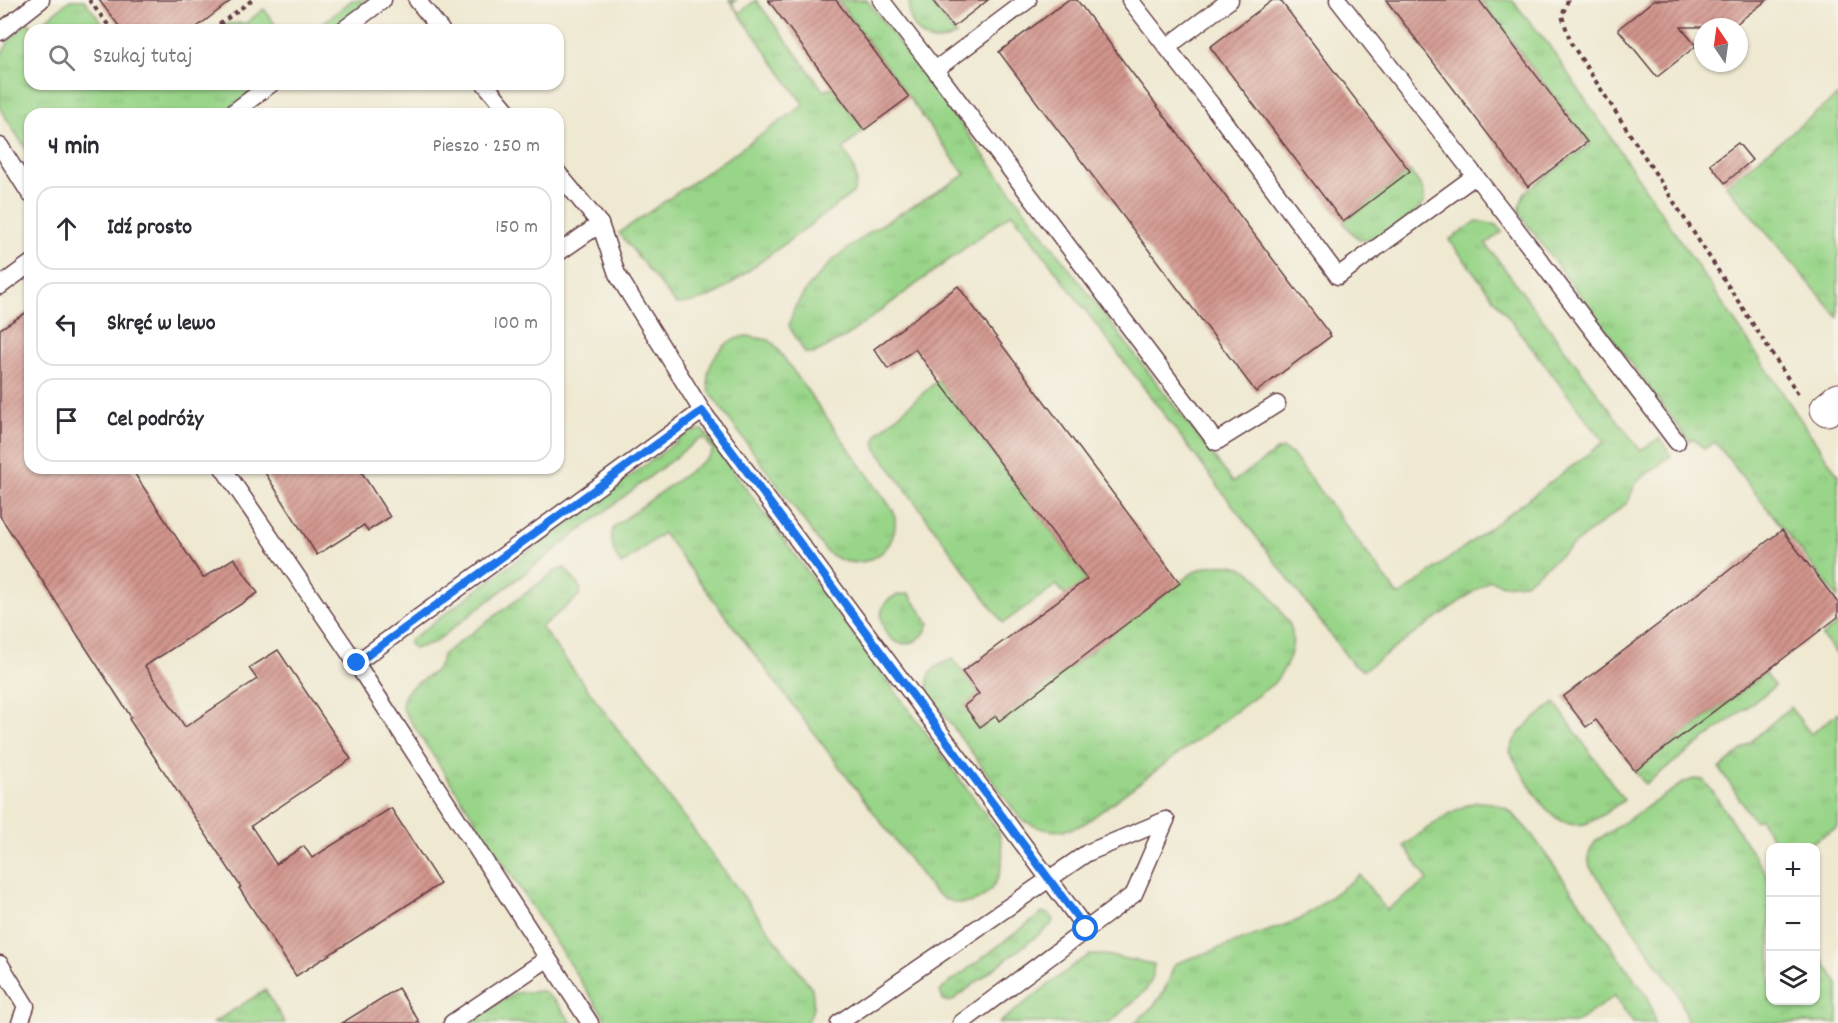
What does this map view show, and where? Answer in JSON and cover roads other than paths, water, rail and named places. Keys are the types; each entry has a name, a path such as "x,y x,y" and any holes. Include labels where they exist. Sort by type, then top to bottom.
{"lane":[{"path":"0,32 41,0"},
{"path":"351,24 383,0"},
{"path":"417,0 436,24"},
{"path":"936,70 1028,0"},
{"path":"1130,0 1211,104 1338,276 1475,176"},
{"path":"1167,47 1230,0"},
{"path":"1338,0 1677,442"},
{"path":"887,2 1216,442 1277,404"},
{"path":"239,108 263,90"},
{"path":"490,90 505,108"},
{"path":"0,146 24,185"},
{"path":"564,180 600,224 617,274 702,411 1086,929"},
{"path":"564,249 600,224"},
{"path":"0,286 24,268"},
{"path":"357,663 702,411"},
{"path":"227,474 357,663 590,1023"},
{"path":"839,1023 1087,853 1166,820 1134,894 961,1023"},
{"path":"452,1023 547,959"},
{"path":"0,964 26,1006 20,1023"}]}
